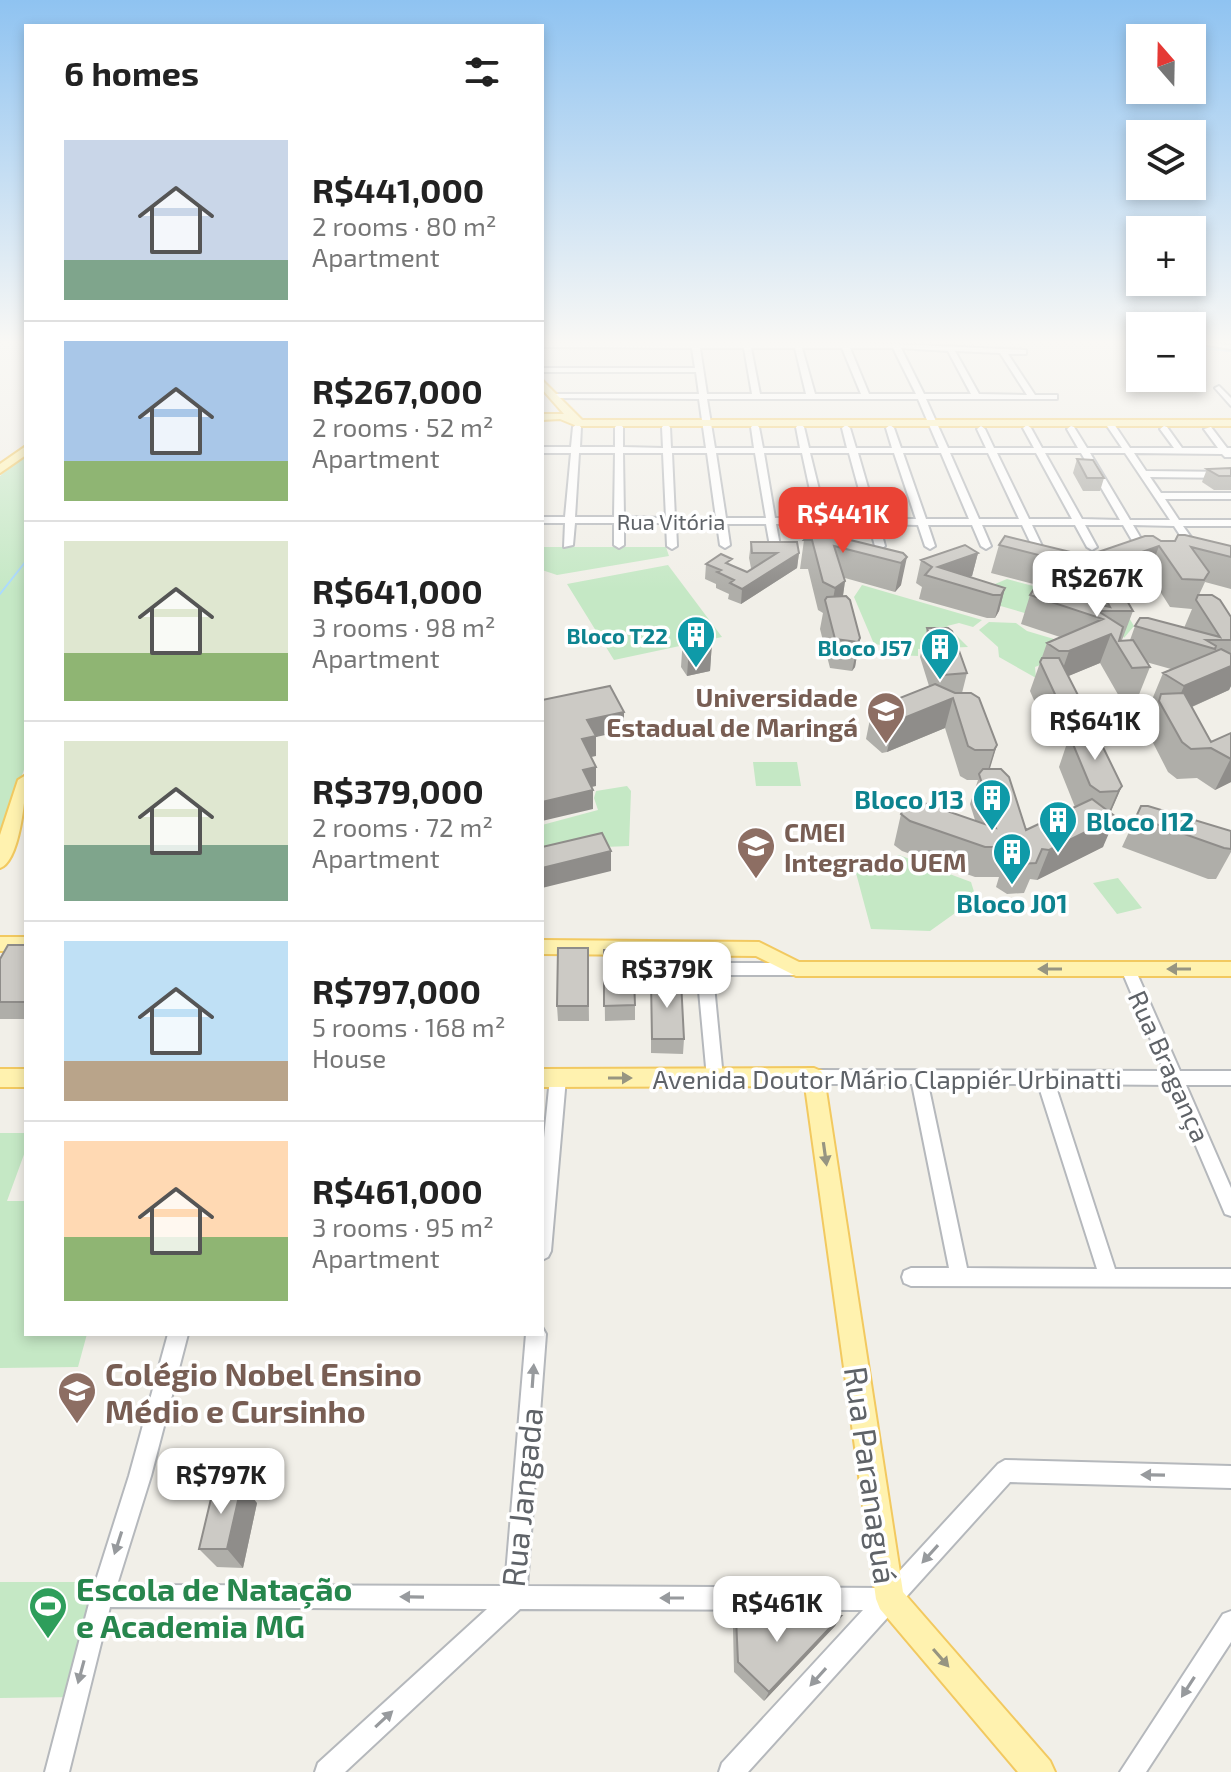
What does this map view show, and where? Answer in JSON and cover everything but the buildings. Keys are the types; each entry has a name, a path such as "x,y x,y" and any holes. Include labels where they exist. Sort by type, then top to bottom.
{"main road":[{"path":"577,425 1231,426"},
{"path":"577,425 934,426 981,429 1111,426 1208,429 1231,426"},
{"path":"0,470 24,451"},
{"path":"0,862 24,786"},
{"path":"0,944 24,944"},
{"path":"544,947 759,949 796,969 1231,969"},
{"name":"Avenida Doutor Mário Clappiér Urbinatti","path":"550,1078 814,1077"},
{"name":"Rua Paranaguá","path":"814,1077 890,1599 1039,1772"},
{"path":"0,1078 24,1078"}],"street":[{"path":"568,545 577,425"},
{"path":"706,425 725,545"},
{"path":"934,426 986,546"},
{"path":"1111,426 1193,547"},
{"path":"619,427 619,545"},
{"path":"666,427 672,546"},
{"path":"755,427 775,546"},
{"path":"800,427 826,544"},
{"path":"846,428 880,546"},
{"path":"890,428 930,546"},
{"path":"1027,428 1092,547"},
{"path":"981,429 1037,546"},
{"path":"1071,429 1141,547"},
{"path":"1164,429 1180,451"},
{"path":"1208,429 1229,454"},
{"path":"544,450 1180,451 1229,454"},
{"path":"1143,474 1231,475"},
{"path":"1158,496 1231,496"},
{"name":"Rua Vitória","path":"544,520 1230,523"},
{"path":"703,948 715,1078"},
{"path":"704,969 796,969"},
{"name":"Rua Bragança","path":"1128,969 1231,1208"},
{"name":"Avenida Doutor Mário Clappiér Urbinatti","path":"814,1077 1231,1078"},
{"path":"1044,1077 1109,1278"},
{"path":"544,1208 550,1078"},
{"path":"919,1078 960,1277"},
{"path":"911,1277 1231,1278"},
{"path":"57,1772 102,1596 140,1476 177,1336"},
{"name":"Rua Jangada","path":"327,1772 515,1598 536,1336"},
{"path":"731,1772 1005,1471 1231,1477"},
{"path":"102,1596 890,1599"},
{"path":"1132,1772 1231,1622"}],"green space":[{"path":"24,456 24,770 0,837 0,476"},
{"path":"544,547 666,547 669,556 557,575 544,571"},
{"path":"668,565 722,637 614,660 567,584"},
{"path":"1020,567 1118,568 1114,593 1134,626 1124,638 1097,595 1078,595 1076,599 1094,633 966,596 1007,579 1056,592 1066,591 1071,583 1066,578"},
{"path":"862,585 982,620 973,627 959,623 947,626 968,647 918,649 918,656 895,655 888,646 874,644 854,597"},
{"path":"989,622 1016,623 1027,631 1084,648 1035,667 1036,678 999,657 998,647 979,630"},
{"path":"753,762 797,762 801,786 756,786"},
{"path":"627,786 631,791 629,846 605,847 544,862 544,824 598,810 594,798 596,791"},
{"path":"899,855 971,882 980,911 958,911 930,931 871,929 856,873"},
{"path":"1118,878 1142,908 1117,914 1093,883"},
{"path":"0,1133 24,1133 24,1154 7,1201 24,1201 24,1336 86,1336 78,1367 0,1368"},
{"name":"Escola de Natação e Academia MG","path":"0,1582 111,1582 79,1697 0,1698"}],"waterway":[{"path":"0,594 24,564"}],"place":[{"name":"Bloco T22","path":"696,669"},
{"name":"Bloco J57","path":"940,681"},
{"name":"Universidade Estadual de Maringá","path":"886,745"},
{"name":"Bloco J13","path":"992,832"},
{"name":"Bloco I12","path":"1058,854"},
{"name":"CMEI Integrado UEM","path":"756,880"},
{"name":"Bloco J01","path":"1012,886"},
{"name":"Colégio Nobel Ensino Médio e Cursinho","path":"77,1425"},
{"name":"Escola de Natação e Academia MG","path":"48,1640"}]}
